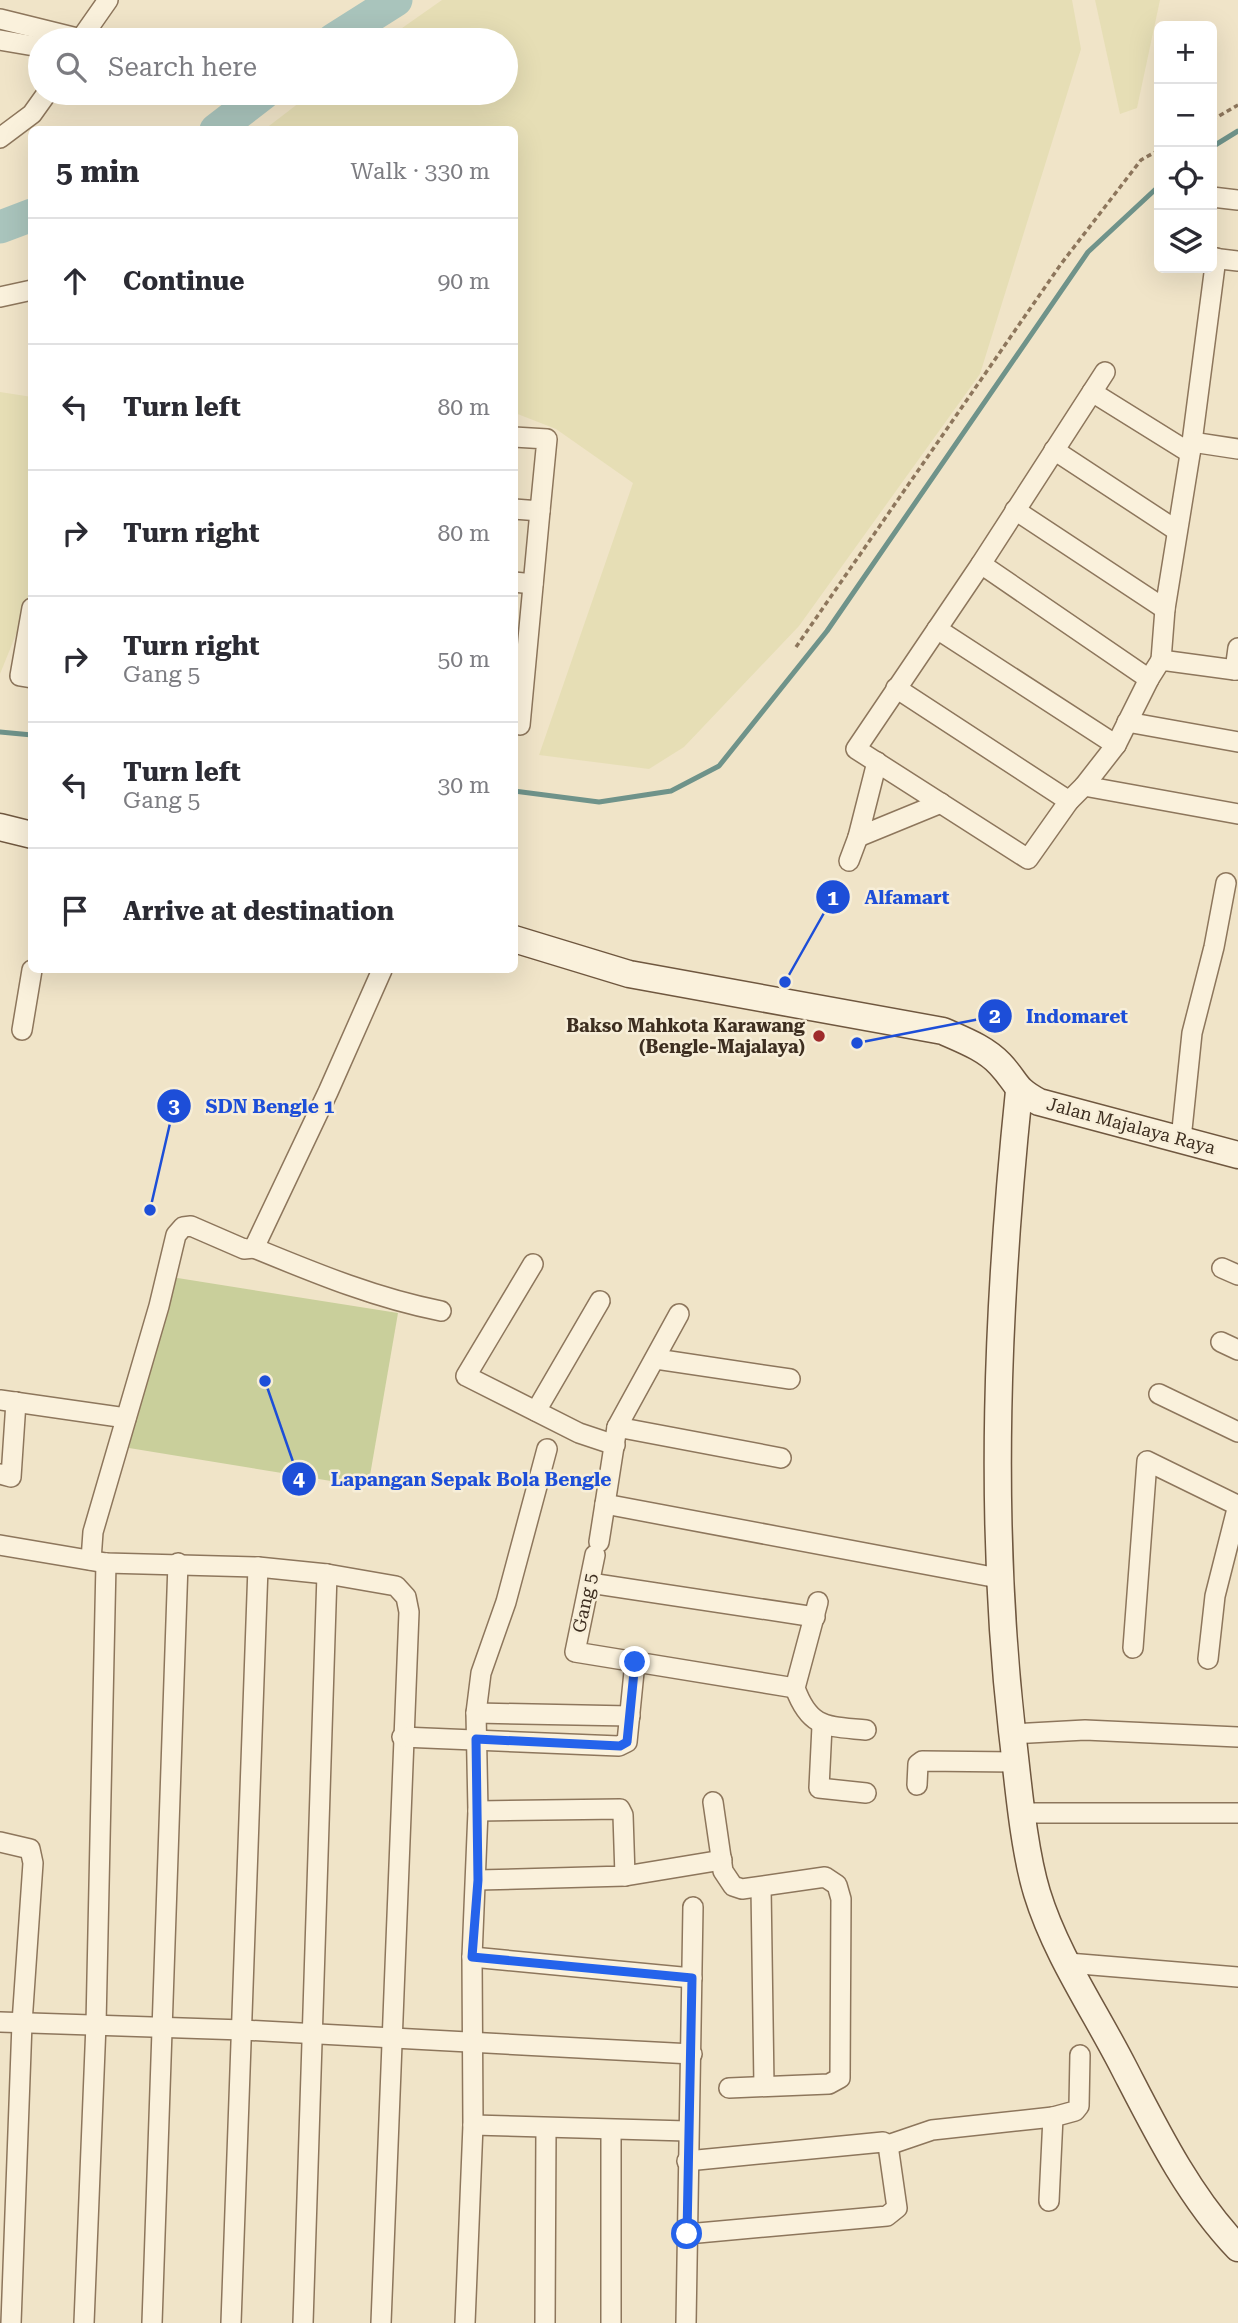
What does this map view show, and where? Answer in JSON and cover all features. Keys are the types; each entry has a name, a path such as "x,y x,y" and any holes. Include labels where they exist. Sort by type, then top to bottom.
{"street":[{"path":"89,28 108,0"},
{"path":"0,19 36,28"},
{"path":"0,40 28,45"},
{"path":"0,138 25,121 38,105"},
{"path":"1217,198 1238,200"},
{"path":"1217,258 1238,261"},
{"path":"1105,372 981,564 856,749 1028,859 1069,801 1116,745 1161,660 1165,609 1191,448 1212,273"},
{"path":"0,297 28,291"},
{"path":"1092,392 1191,448 1238,449"},
{"path":"518,437 547,439 540,511 524,583 518,725"},
{"path":"1054,450 1176,530"},
{"path":"518,509 540,511"},
{"path":"1015,510 1165,609"},
{"path":"981,564 1149,680"},
{"path":"937,629 1116,745"},
{"path":"28,631 20,676 28,677"},
{"path":"1161,660 1236,670 1238,648"},
{"path":"896,688 1069,801"},
{"path":"1127,722 1238,742"},
{"path":"849,861 858,837 877,762"},
{"path":"1084,786 1238,814"},
{"path":"858,837 941,803"},
{"path":"0,827 28,834"},
{"path":"1181,1139 1192,1033 1214,947 1226,883"},
{"path":"518,940 629,974 943,1031 985,1051 1001,1065 1018,1091 1005,1236 997,1398 998,1578 1016,1762 1037,1892 1068,1963 1161,2141 1238,2248"},
{"path":"22,1030 32,973"},
{"path":"254,1248 381,973"},
{"name":"Jalan Majalaya Raya","path":"1018,1091 1056,1108 1238,1155"},
{"path":"84,2323 96,2024 98,1562 93,1532 178,1231 191,1226 244,1250 254,1248 337,1282 400,1303 441,1311"},
{"path":"533,1264 466,1376 579,1433 781,1458"},
{"path":"536,1411 600,1301"},
{"path":"616,1436 679,1314"},
{"path":"656,1359 790,1379"},
{"path":"1159,1394 1238,1432"},
{"path":"0,1474 11,1477 8,1401 126,1418"},
{"name":"Gang 5","path":"616,1436 597,1548 575,1652 635,1662"},
{"path":"465,2323 473,2125 472,1957 478,1880 475,1713 481,1673 506,1602 547,1449"},
{"path":"1133,1648 1147,1461 1238,1505 1215,1596 1208,1659"},
{"path":"605,1504 998,1578"},
{"path":"0,1545 98,1562 178,1563 327,1573 396,1586 407,1597 409,1612 402,1737 382,2323"},
{"path":"152,2323 178,1563"},
{"path":"231,2323 258,1567"},
{"path":"303,2323 315,2035 327,1573"},
{"path":"590,1583 817,1609 795,1689 805,1710 822,1726 866,1730"},
{"path":"402,1737 620,1746 627,1742 635,1662 795,1689"},
{"path":"475,1713 630,1716"},
{"path":"822,1726 819,1788 824,1791 866,1793"},
{"path":"1013,1734 1085,1730 1238,1737"},
{"path":"917,1785 918,1764 922,1761 1016,1762"},
{"path":"713,1802 726,1879 733,1886 742,1889 825,1877 837,1885 841,1899 840,2077 828,2084 729,2088"},
{"path":"478,1811 620,1809 623,1815 625,1876"},
{"path":"1024,1812 1238,1813"},
{"path":"0,1842 28,1847 33,1857 22,2023 10,2323"},
{"path":"478,1880 625,1876 722,1860"},
{"path":"761,1886 764,2086"},
{"path":"686,2323 687,2131 692,2054 693,1907"},
{"path":"472,1957 692,1978"},
{"path":"1068,1963 1238,1977"},
{"path":"0,2022 243,2030 472,2045 692,2054"},
{"path":"687,2161 883,2142 888,2145 955,2126 1054,2117 1076,2111 1079,2106 1080,2055"},
{"path":"1049,2201 1054,2117"},
{"path":"473,2125 611,2131 687,2131"},
{"path":"545,2323 546,2129"},
{"path":"611,2131 611,2323"},
{"path":"687,2234 893,2214 897,2208 888,2145"}],"path":[{"path":"1217,117 1238,105"},
{"path":"796,647 1061,264 1141,160 1154,153"}],"shaded area":[{"path":"442,0 1072,0 1081,49 980,374 799,626 684,747 649,769 539,755 633,483 556,429 518,414 518,126 269,126 296,105 518,105 518,28 402,28"},
{"path":"1095,0 1160,0 1137,108 1120,114"},
{"path":"0,392 28,396 28,604 0,674"}],"green space":[{"path":"165,1276 398,1313 368,1487 129,1448"}],"waterway":[{"path":"352,28 396,0"},
{"path":"221,126 248,105"},
{"path":"1217,144 1238,131"},
{"path":"518,792 599,802 671,791 719,766 827,631 1088,252 1154,191"},
{"path":"0,227 28,216"},
{"path":"0,732 28,735"}],"place":[{"name":"Alfamart","path":"785,982"},
{"name":"Bakso Mahkota Karawang (Bengle-Majalaya)","path":"819,1036"},
{"name":"Indomaret","path":"857,1043"},
{"name":"SDN Bengle 1","path":"150,1210"},
{"name":"Lapangan Sepak Bola Bengle","path":"265,1381"}],"route":[{"path":"635,1662 630,1730 627,1742 620,1746 476,1739 478,1880 472,1957 692,1978 687,2234"}]}
